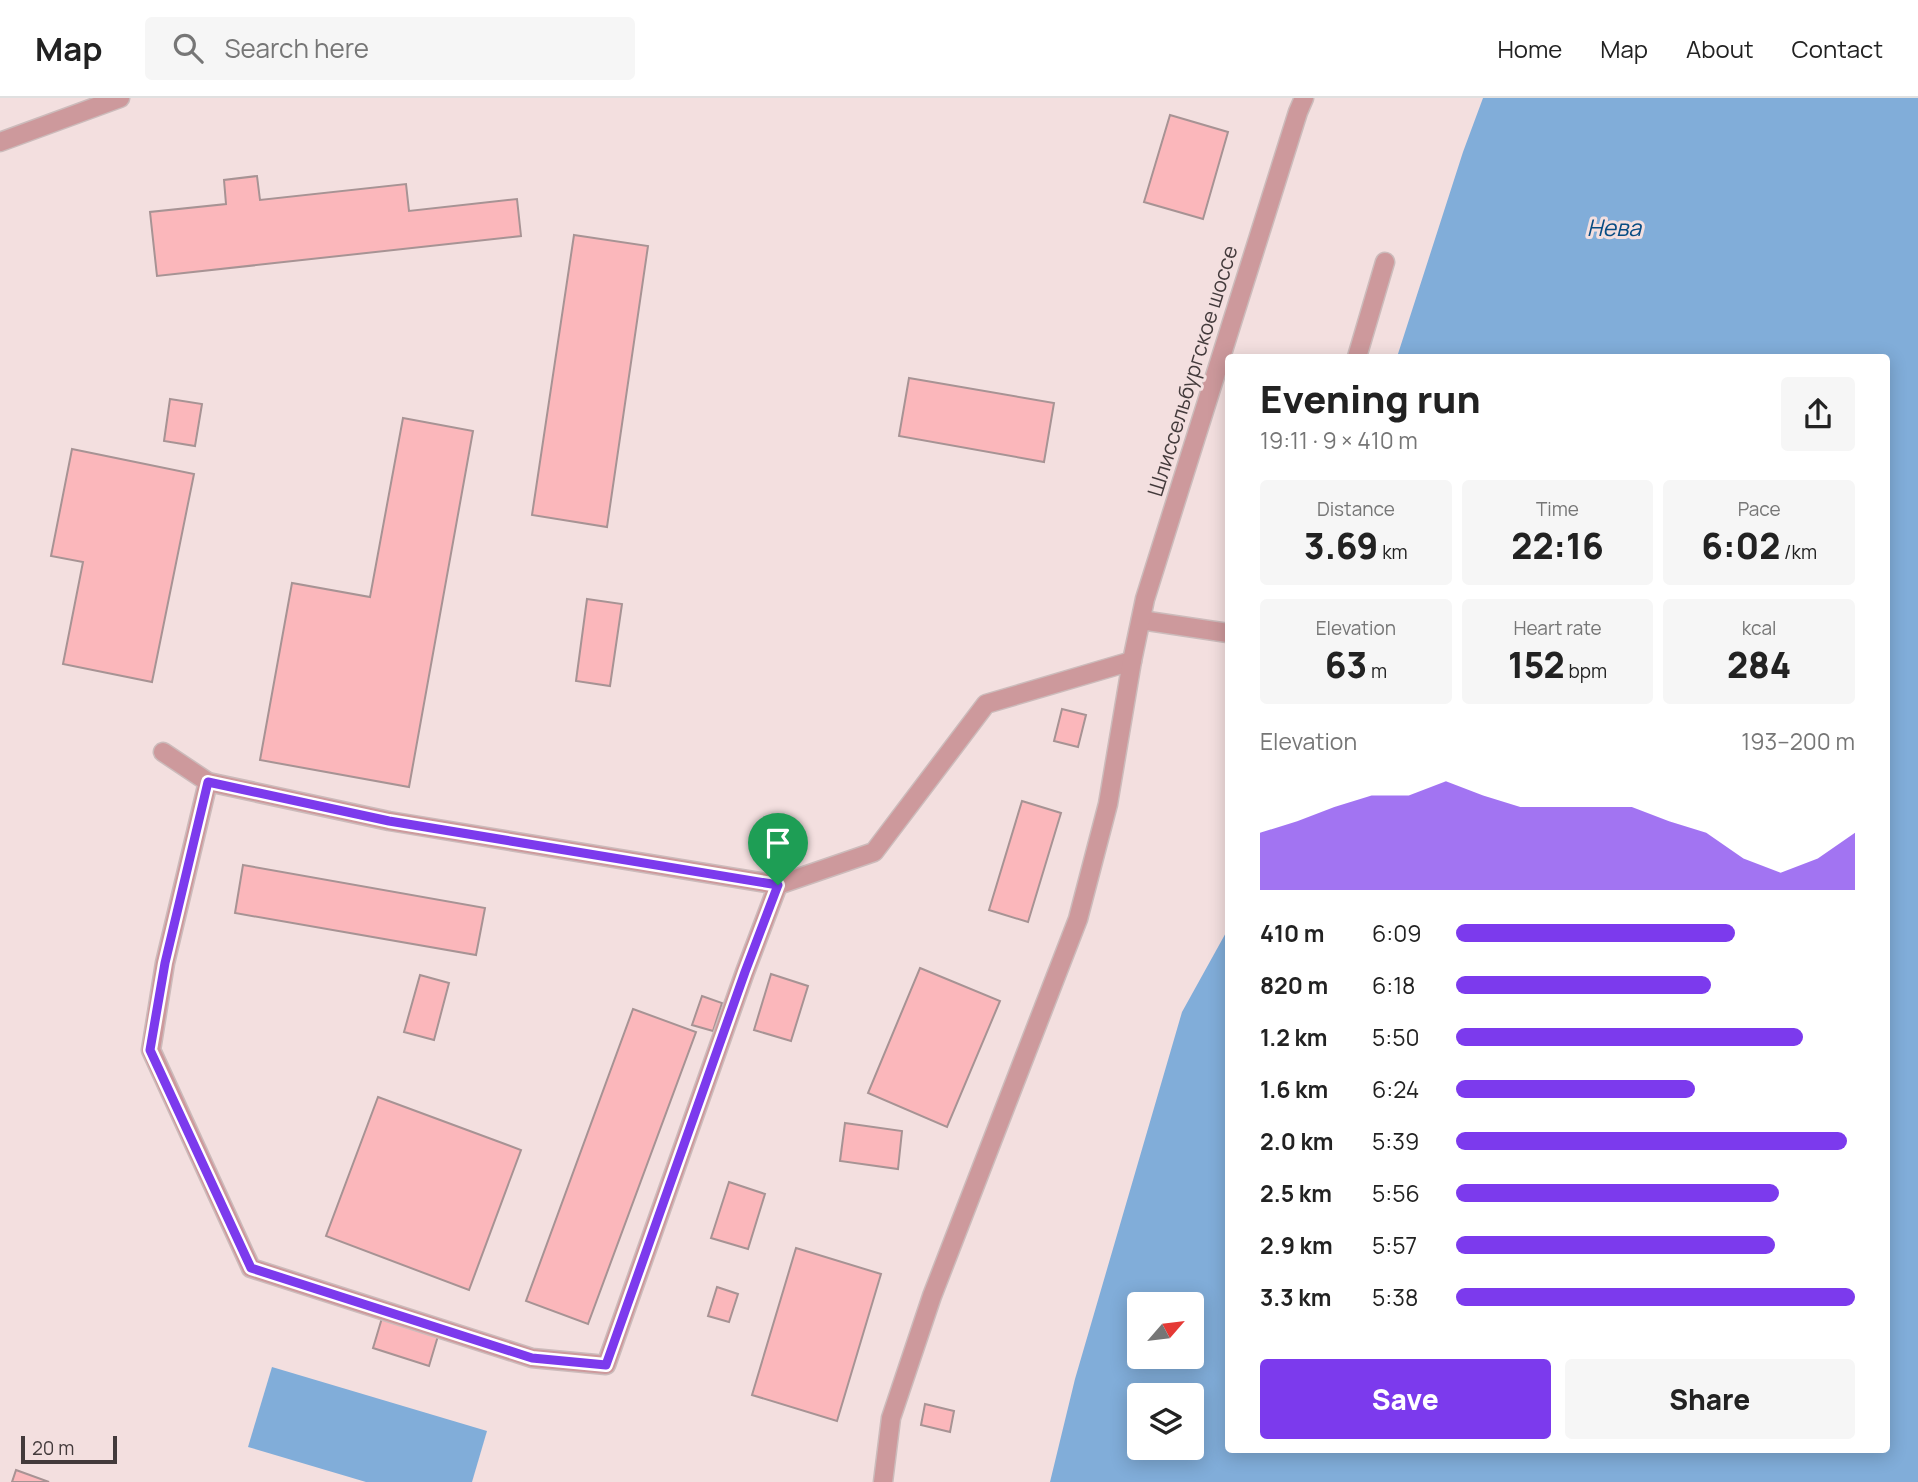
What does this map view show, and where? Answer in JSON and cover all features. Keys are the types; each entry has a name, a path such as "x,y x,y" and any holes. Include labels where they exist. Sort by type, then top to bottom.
{"street":[{"path":"0,142 121,98"},
{"name":"Шлиссельбургское шоссе","path":"883,1482 891,1418 932,1296 1078,919 1108,804 1132,661 1153,572 1304,98"},
{"path":"1358,354 1385,262"},
{"path":"1141,620 1225,633"},
{"path":"163,752 208,782 389,821 778,885 874,852 986,704 1132,661"},
{"path":"208,782 165,963 150,1050 251,1268 532,1358 606,1365 778,885"}],"water":[{"name":"Нева","path":"1483,98 1918,98 1918,1482 1050,1482 1075,1379 1182,1012 1225,934 1225,1453 1890,1453 1890,354 1398,354"},
{"path":"272,1367 487,1431 472,1482 366,1482 248,1447"}],"building":[{"path":"1170,115 1228,132 1203,219 1144,202"},
{"path":"257,176 260,200 406,184 409,211 517,199 521,236 157,276 150,212 226,204 224,180"},
{"path":"574,235 648,246 607,527 532,515"},
{"path":"909,378 1054,403 1044,462 899,436"},
{"path":"170,399 202,404 195,446 164,441"},
{"path":"403,418 473,431 409,787 260,760 292,583 370,597"},
{"path":"72,449 194,474 152,682 63,664 83,562 51,556"},
{"path":"587,599 622,604 610,686 576,681"},
{"path":"1062,709 1086,715 1078,747 1054,741"},
{"path":"1022,801 1061,813 1028,922 989,910"},
{"path":"243,865 485,908 476,955 235,913"},
{"path":"920,968 1000,1001 947,1127 868,1093"},
{"path":"771,974 808,986 791,1041 754,1030"},
{"path":"420,975 449,983 434,1040 404,1032"},
{"path":"702,996 722,1003 713,1031 692,1025"},
{"path":"633,1009 696,1032 588,1324 526,1301"},
{"path":"378,1097 521,1150 469,1290 326,1236"},
{"path":"845,1123 902,1131 898,1169 840,1161"},
{"path":"729,1182 765,1194 748,1249 711,1238"},
{"path":"796,1248 881,1274 837,1421 752,1395"},
{"path":"717,1287 738,1294 729,1322 708,1316"},
{"path":"382,1318 438,1336 429,1366 373,1348"},
{"path":"925,1404 954,1411 950,1432 921,1425"},
{"path":"16,1470 49,1482 12,1482"}],"route":[{"path":"208,782 389,821 778,885 606,1365 532,1358 251,1268 150,1050 165,963 208,782"}]}
